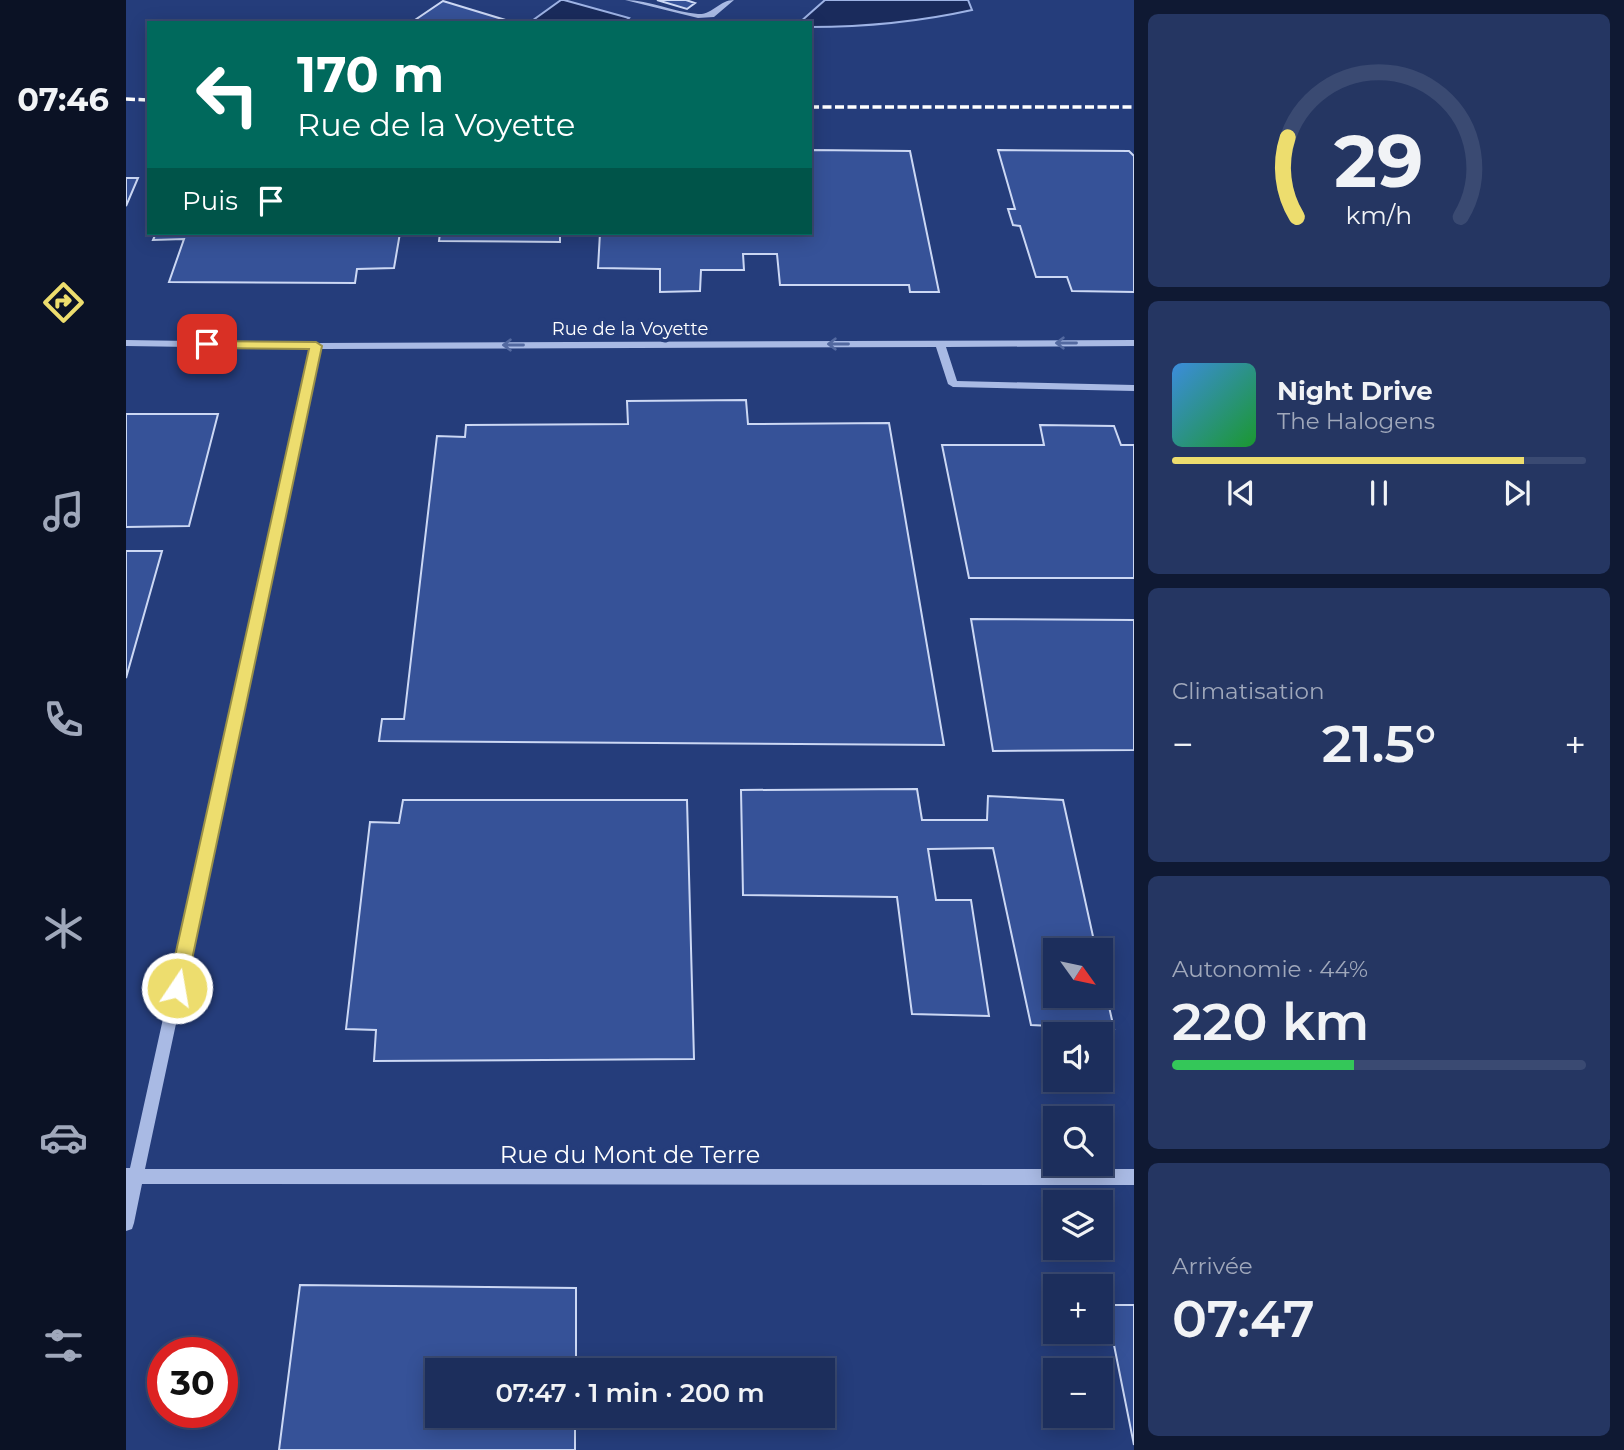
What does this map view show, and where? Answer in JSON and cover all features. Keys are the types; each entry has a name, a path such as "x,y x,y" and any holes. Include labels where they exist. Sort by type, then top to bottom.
{"street":[{"path":"629,0 698,16 711,15 730,0"},
{"name":"Rue de la Voyette","path":"126,343 316,346 1134,343"},
{"path":"940,343 953,384 1134,388"},
{"path":"126,1223 131,1176 316,346"},
{"name":"Rue du Mont de Terre","path":"131,1176 1134,1177"}],"water":[{"path":"561,0 629,18 626,21 532,21"},
{"path":"825,0 968,0 972,10 872,25 812,27 812,21 801,21"}],"building":[{"path":"657,0 686,0 695,3 687,9"},
{"path":"443,1 509,21 413,21"},
{"path":"812,150 910,151 939,292 910,292 909,285 780,285 777,254 743,254 744,270 701,270 700,291 660,292 660,269 598,268 600,235 812,235"},
{"path":"998,150 1129,151 1134,156 1134,292 1072,291 1067,277 1036,277 1020,226 1013,225 1008,209 1015,209"},
{"path":"126,178 138,178 126,206"},
{"path":"155,235 400,235 394,268 357,269 355,283 169,282 184,239 153,240"},
{"path":"440,235 560,235 560,242 439,241"},
{"path":"746,400 748,424 889,423 944,745 379,741 382,719 404,719 437,436 465,437 466,425 628,424 627,401"},
{"path":"126,414 218,414 189,526 126,527"},
{"path":"1040,425 1114,426 1121,445 1134,445 1134,578 969,578 942,445 1044,445"},
{"path":"126,551 162,551 126,678"},
{"path":"971,619 1134,620 1134,750 993,751"},
{"path":"917,789 922,820 987,820 988,796 1063,800 1093,938 1043,938 1043,1008 1109,1008 1112,1022 1043,1022 1043,1026 1031,1025 993,848 928,849 936,900 971,900 989,1016 912,1014 897,897 743,895 741,790"},
{"path":"403,800 687,800 694,1059 374,1061 376,1030 346,1029 370,822 399,823"},
{"path":"300,1285 576,1288 576,1358 425,1358 425,1428 575,1428 575,1450 279,1450"},
{"path":"1113,1305 1134,1305 1134,1445 1113,1340"}],"railway":[{"path":"126,99 147,100"},
{"path":"812,107 1134,107"}],"route":[{"path":"177,988 316,346 207,344"}]}
